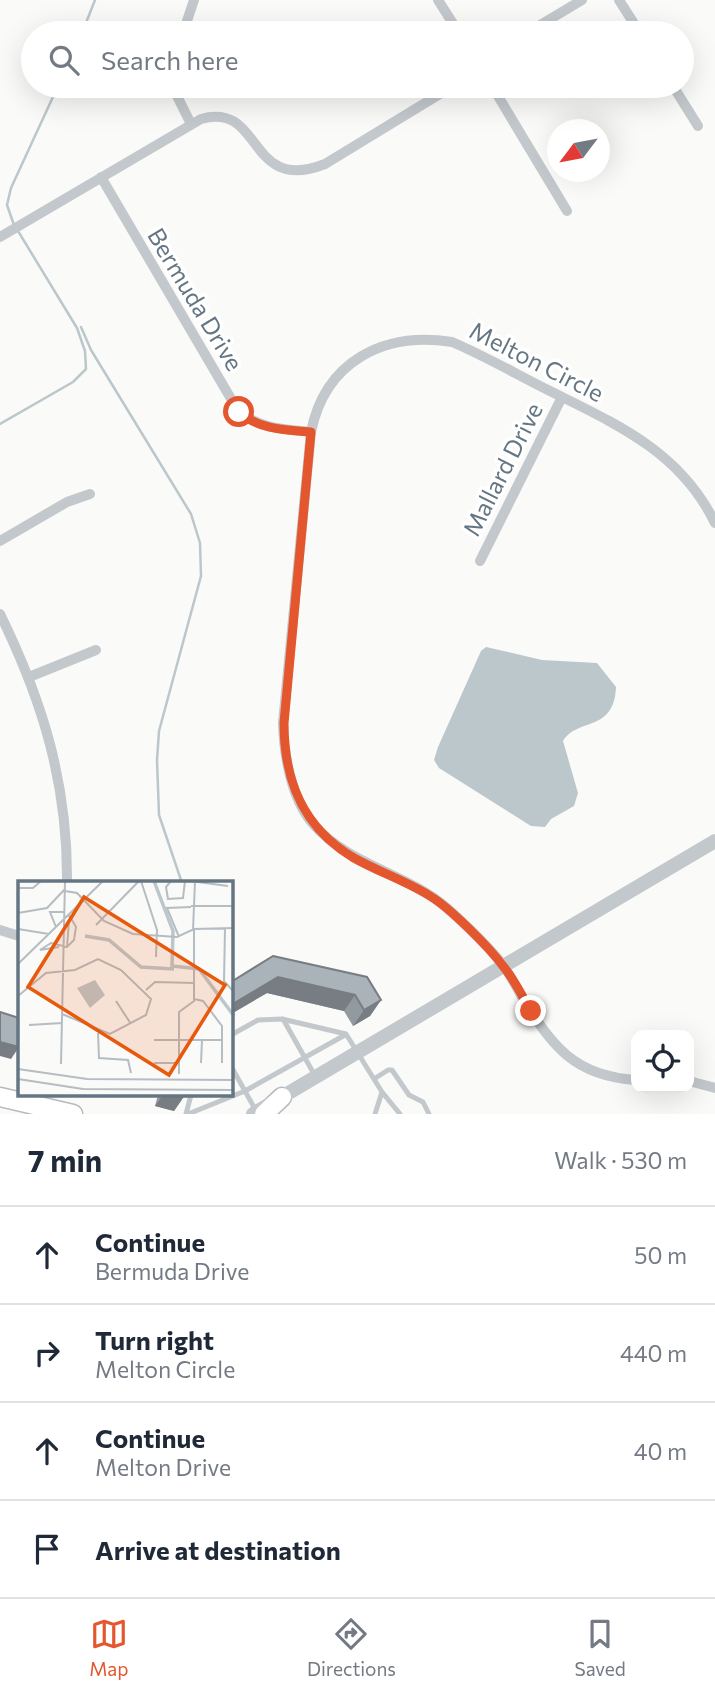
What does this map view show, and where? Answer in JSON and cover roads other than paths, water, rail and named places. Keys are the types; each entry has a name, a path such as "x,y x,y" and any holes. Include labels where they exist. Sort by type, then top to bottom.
{"main road":[{"path":"0,1097 73,1114"},
{"path":"258,1113 282,1097"}],"street":[{"path":"187,21 194,0"},
{"path":"438,0 451,21"},
{"path":"547,21 582,0"},
{"path":"620,0 633,21"},
{"path":"178,98 191,124"},
{"path":"4,234 191,124 211,116 223,118 243,128 268,160 289,171 309,171 433,98"},
{"path":"499,98 567,211"},
{"path":"680,98 698,126"},
{"name":"Bermuda Drive","path":"101,177 239,412 264,427 311,432"},
{"name":"Melton Circle","path":"631,1079 596,1072 559,1050 545,1034 504,966 440,903 344,851 314,825 301,806 287,760 284,723 315,412 323,396 344,369 370,351 403,341 426,339 452,342 625,429 664,456 695,488 715,523"},
{"name":"Mallard Drive","path":"480,561 562,397"},
{"path":"0,541 67,502 90,494"},
{"path":"0,614 29,677 50,740 58,777 67,881"},
{"path":"29,677 96,650"},
{"path":"282,1097 715,841"},
{"path":"0,930 18,936"},
{"path":"694,1082 715,1088"}],"lane":[{"path":"282,1018 316,1077"},
{"path":"233,1034 258,1020 282,1018 346,1034 382,1092 400,1114"},
{"path":"233,1096 346,1034"},
{"path":"233,1070 258,1113"},
{"path":"374,1079 392,1070 409,1095 423,1102 429,1114"},
{"path":"375,1114 382,1092"},
{"path":"187,1114 191,1096"},
{"path":"187,1114 232,1096"}],"waterway":[{"path":"87,21 95,0"},
{"path":"14,225 7,205 11,188 52,98"},
{"path":"0,424 73,382 86,369 85,351 77,328 18,231"},
{"path":"81,327 91,350 191,514 200,543 201,576 159,731 157,760 159,815 181,881"}]}
